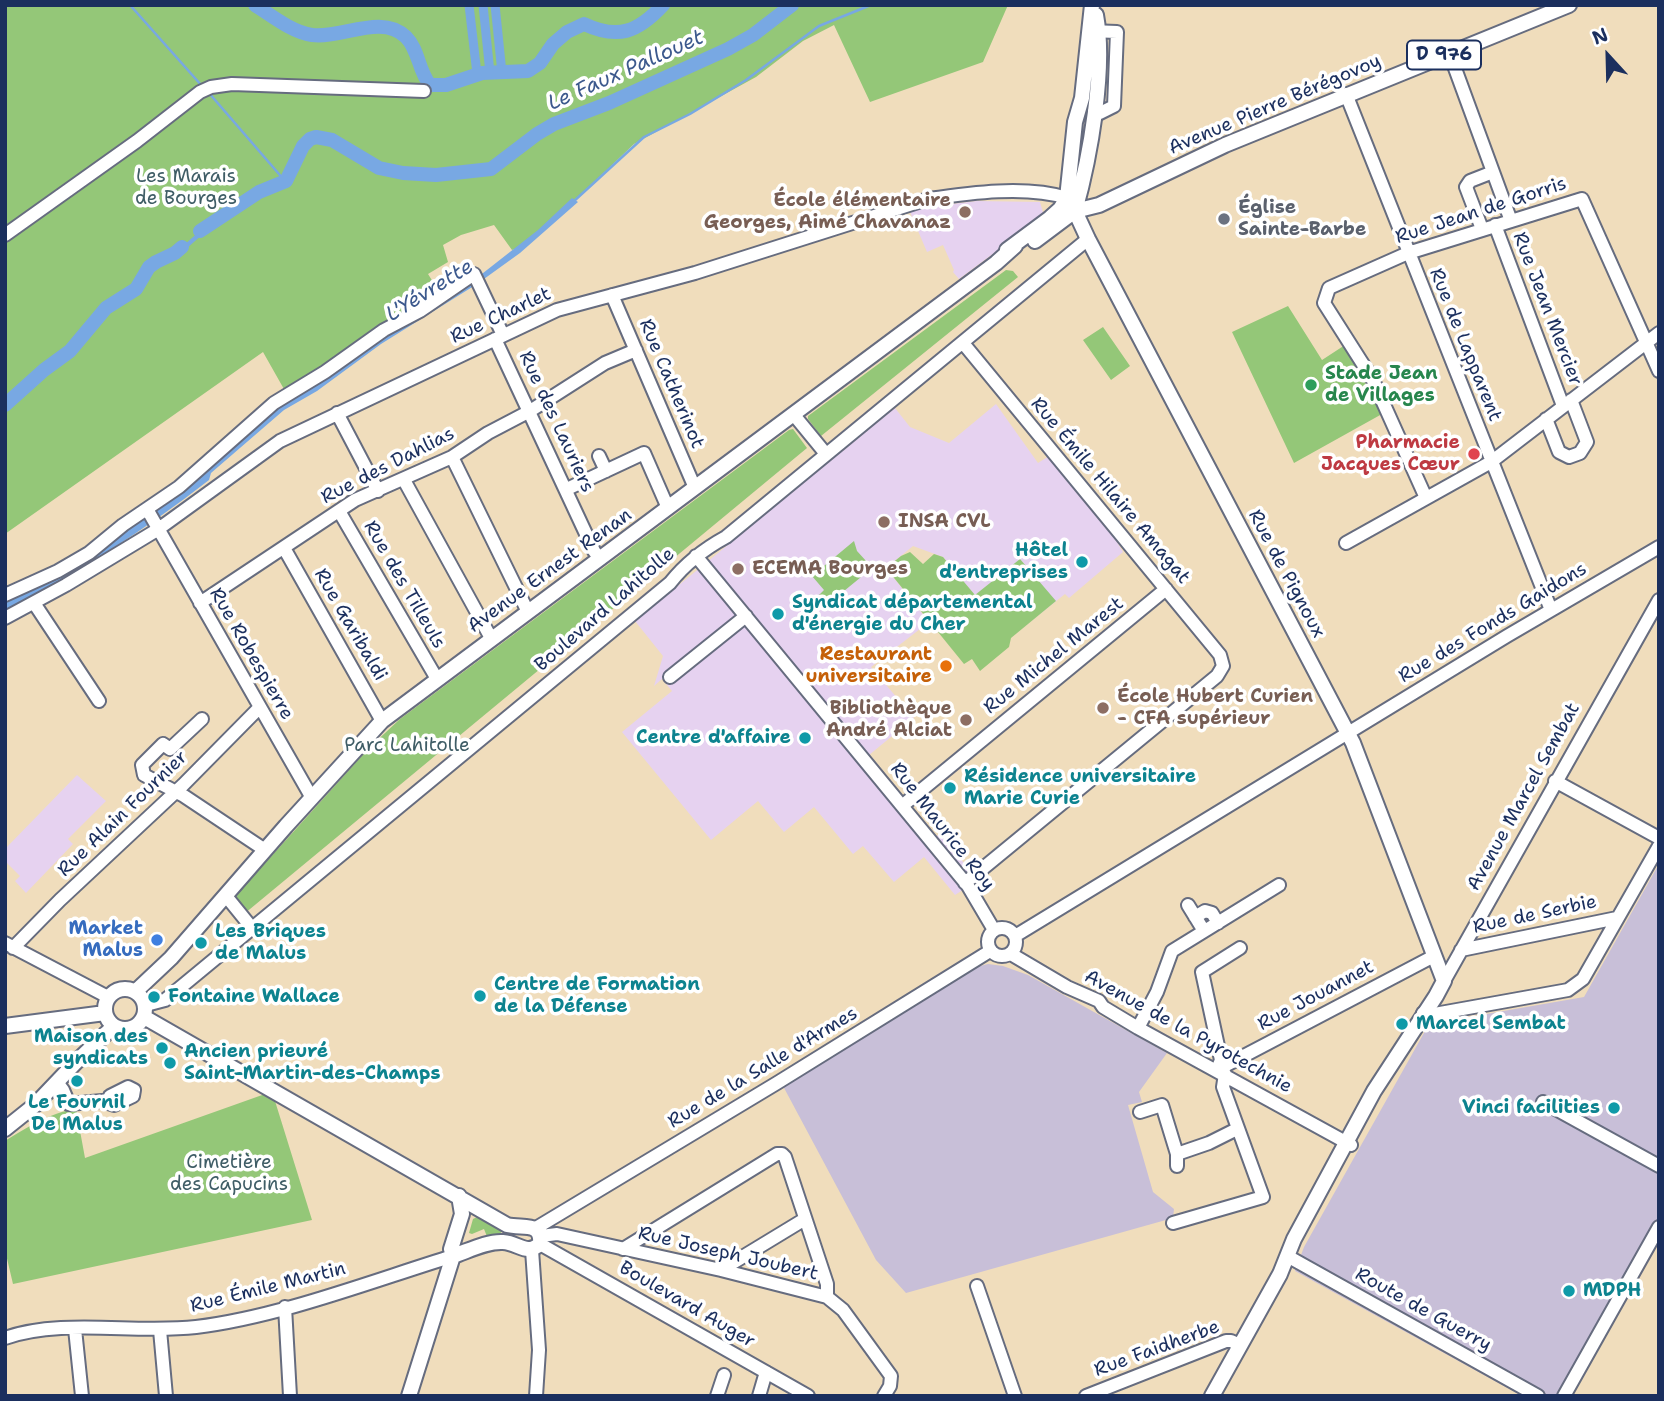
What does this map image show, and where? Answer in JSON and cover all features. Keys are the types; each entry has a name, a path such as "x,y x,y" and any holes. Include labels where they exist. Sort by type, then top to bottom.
{"main road":[{"path":"1067,206 1094,112 1100,57 1094,32 1093,5"},
{"name":"Avenue Pierre Bérégovoy","path":"1067,206 1099,205 1213,150 1569,5"},
{"path":"1067,206 1074,189 1083,114 1082,98 1094,32"},
{"name":"Rue de Pignoux","path":"1067,206 1088,239 1348,734 1444,981"},
{"name":"Avenue Ernest Renan","path":"996,263 997,257 1067,206"},
{"name":"Avenue Ernest Renan","path":"142,1003 171,958 382,721 996,263 1027,247 1067,206"},
{"name":"Avenue Marcel Sembat","path":"1212,1396 1289,1257 1294,1240 1349,1143 1374,1091 1426,1014 1444,981"},
{"path":"5,1129 35,1105 75,1063 109,1020 108,997 124,988 142,1003 538,1244"},
{"path":"5,1026 109,1020 119,1028 131,1028 142,1003"},
{"path":"409,1396 453,1256 451,1250 462,1214 458,1196"},
{"path":"471,1251 462,1248 458,1242 458,1227 464,1216 475,1210 485,1211"},
{"path":"453,1256 502,1242 525,1250 538,1244"}],"street":[{"name":"Rue Jean Mercier","path":"1450,52 1511,221"},
{"path":"5,235 211,87 232,84 424,91"},
{"name":"Rue de Lapparent","path":"1346,94 1551,610"},
{"name":"Rue Jean Mercier","path":"1493,172 1469,181 1466,187 1489,227 1587,442 1580,453 1569,457 1559,452 1546,419"},
{"name":"Rue Charlet","path":"5,618 34,603 62,578 152,519 280,441 557,310 743,259 928,199 969,193 1053,194 1067,206"},
{"name":"Rue Jean de Gorris","path":"1426,498 1373,380 1324,303 1329,288 1408,253 1582,199 1647,340"},
{"name":"Boulevard Lahitolle","path":"142,1003 165,1000 170,996 670,583 696,556 726,537 1088,239"},
{"name":"Rue des Lauriers","path":"152,519 179,487 274,403 476,278 530,411 600,559"},
{"name":"Rue Catherinot","path":"612,295 695,488"},
{"path":"1346,543 1491,462 1659,333"},
{"path":"1647,340 1659,371"},
{"name":"Rue Émile Hilaire Amagat","path":"963,342 1220,655 1223,666 1217,676 965,883"},
{"name":"Rue des Dahlias","path":"200,603 355,500 452,457 605,363 636,350"},
{"path":"337,413 378,491"},
{"path":"793,415 826,454"},
{"path":"567,489 644,453 668,508"},
{"path":"599,456 606,471"},
{"path":"452,457 528,612"},
{"path":"404,480 491,639"},
{"name":"Rue des Tilleuls","path":"339,511 436,679"},
{"path":"5,595 62,578 123,525 152,519"},
{"name":"Rue Robespierre","path":"152,519 312,798"},
{"name":"Rue des Fonds Gaidons","path":"1348,734 1659,547"},
{"name":"Rue Garibaldi","path":"284,548 382,721"},
{"name":"Rue Maurice Roy","path":"696,556 965,883 994,930"},
{"name":"Rue Michel Marest","path":"902,806 1166,589"},
{"name":"Avenue Marcel Sembat","path":"1444,981 1659,600"},
{"path":"34,603 99,701"},
{"path":"670,677 746,616"},
{"name":"Rue Alain Fournier","path":"9,945 175,791 259,708"},
{"path":"202,719 170,749 163,744 141,768 144,775 175,791 265,850"},
{"path":"1015,936 1348,734"},
{"path":"1555,781 1659,838"},
{"path":"1426,1014 1568,990 1583,979 1659,846"},
{"path":"1138,1028 1157,992 1172,951 1279,885"},
{"path":"226,896 252,928"},
{"path":"1188,905 1204,931"},
{"path":"1195,917 1205,911 1212,913 1218,923"},
{"name":"Rue de Serbie","path":"1461,950 1617,918"},
{"path":"1002,927 1015,936 1017,942 1011,954 1000,956 990,951 988,939 994,930 1002,927"},
{"path":"9,945 108,997"},
{"path":"1172,1223 1263,1197 1223,1087 1221,1060 1202,972 1240,948"},
{"name":"Rue de la Salle d'Armes","path":"538,1244 555,1217 990,951"},
{"name":"Avenue de la Pyrotechnie","path":"1011,954 1067,987 1099,1002 1138,1028 1349,1143"},
{"name":"Rue Jouannet","path":"1221,1072 1434,956"},
{"path":"57,1082 64,1090 69,1104 102,1101 108,1103"},
{"path":"1543,1101 1659,1166"},
{"path":"1140,1112 1162,1105 1177,1160 1237,1129"},
{"path":"623,1249 777,1154 782,1154 827,1284 827,1297"},
{"path":"721,1270 806,1219"},
{"path":"1564,1396 1659,1227"},
{"name":"Rue Joseph Joubert","path":"538,1244 557,1234 721,1270 827,1297 843,1310 891,1376 890,1386 884,1396"},
{"path":"536,1396 538,1244"},
{"name":"Boulevard Auger","path":"538,1244 808,1396"},
{"name":"Rue Émile Martin","path":"5,1338 32,1330 160,1330 200,1327 285,1307 453,1256"},
{"name":"Route de Guerry","path":"1289,1257 1538,1396"},
{"path":"977,1286 1015,1396"},
{"path":"285,1307 290,1396"},
{"path":"75,1329 82,1396"},
{"path":"160,1330 166,1396"},
{"name":"Rue Faidherbe","path":"1086,1396 1226,1341 1240,1345"},
{"path":"759,1396 766,1372"},
{"path":"717,1396 724,1375"}],"shaded area":[{"path":"977,201 1040,202 1044,216 959,279 953,272 943,245 927,252 910,212 926,207"},
{"path":"996,404 1038,463 1049,456 1108,527 1123,552 1069,598 1065,594 1010,638 943,557 913,546 886,568 929,622 871,667 914,718 863,760 930,840 940,834 978,880 955,895 924,857 894,882 863,846 853,854 814,807 784,832 758,801 711,840 622,732 672,691 662,679 654,686 663,656 635,621 895,408 910,427 949,443"},
{"path":"77,775 106,801 68,839 73,844 26,893 15,881 20,876 7,863 5,865 5,849"},
{"path":"1659,864 1659,1242 1653,1238 1564,1396 1522,1396 1295,1271 1304,1247 1429,1024 1584,997"},
{"path":"988,964 1028,975 1167,1053 1139,1092 1142,1102 1128,1105 1153,1192 1174,1209 1173,1218 906,1293 876,1260 783,1086 980,966"}],"green space":[{"name":"Les Marais de Bourges","path":"5,5 1008,5 983,62 870,102 834,25 803,41 756,77 634,144 545,229 521,247 512,250 494,225 461,235 443,245 448,262 428,274 445,301 289,398 263,352 5,534"},
{"path":"1006,270 1013,271 1018,277 821,436 808,416"},
{"name":"Stade Jean de Villages","path":"1288,306 1322,360 1345,345 1367,379 1365,383 1371,387 1382,414 1294,463 1232,332"},
{"path":"1103,327 1130,366 1111,380 1083,340"},
{"name":"Parc Lahitolle","path":"793,429 807,448 244,914 236,897 240,891 369,748 400,719"},
{"path":"854,541 857,551 867,562 873,561 877,564 833,600 817,597 824,590 812,576"},
{"path":"910,552 923,564 934,554 943,557 975,595 1020,559 1056,601 1011,638 1009,647 980,671 972,659 964,664 886,568"},
{"name":"Cimetière des Capucins","path":"265,1094 275,1101 312,1220 13,1284 5,1250 5,1141 48,1117 76,1109 85,1158"},
{"path":"481,1215 503,1227 500,1235 488,1239 484,1229 469,1233 473,1219"}],"water":[{"path":"284,179 288,184 265,194 203,234 178,256 157,265 142,290 108,311 76,352 5,409 5,404 20,394 43,370 74,349 103,309 134,291 152,264 175,253 201,230"},
{"path":"572,198 578,202 520,253 477,284 381,344 317,391 284,410 211,473 209,480 185,498 110,550 5,611 5,598 63,572 265,415 350,357 478,277 538,230"}],"waterway":[{"path":"130,5 202,86"},
{"path":"255,5 290,27 312,35 373,27 396,30 410,42 430,85 446,85 482,73 528,71 540,63 553,44 567,32 584,24 607,32 627,31 645,22 663,5"},
{"path":"469,5 477,74"},
{"path":"483,5 490,73"},
{"path":"495,5 502,73"},
{"name":"Le Faux Pallouet","path":"200,231 259,192 286,181 303,146 310,139 316,137 332,140 379,168 403,173 436,175 491,169 554,124 609,103 728,49 753,35 792,5"},
{"name":"L'Yévrette","path":"573,202 644,137 690,114 746,80 819,26 871,5"},
{"path":"209,93 285,181"},
{"name":"Le Faux Pallouet","path":"5,405 70,351 106,308 136,289 149,267 182,247"}],"place":[{"name":"École élémentaire Georges, Aimé Chavanaz","path":"965,212"},
{"name":"Église Sainte-Barbe","path":"1224,219"},
{"name":"Stade Jean de Villages","path":"1311,385"},
{"name":"Pharmacie Jacques Cœur","path":"1474,454"},
{"name":"INSA CVL","path":"884,522"},
{"name":"Hôtel d'entreprises","path":"1082,562"},
{"name":"ECEMA Bourges","path":"738,569"},
{"name":"Syndicat départemental d'énergie du Cher","path":"778,614"},
{"name":"Restaurant universitaire","path":"946,666"},
{"name":"École Hubert Curien - CFA supérieur","path":"1103,708"},
{"name":"Bibliothèque André Alciat","path":"966,720"},
{"name":"Centre d'affaire","path":"805,738"},
{"name":"Résidence universitaire Marie Curie","path":"950,788"},
{"name":"Market Malus","path":"157,940"},
{"name":"Les Briques de Malus","path":"201,943"},
{"name":"Centre de Formation de la Défense","path":"480,996"},
{"name":"Fontaine Wallace","path":"154,997"},
{"name":"Marcel Sembat","path":"1402,1024"},
{"name":"Maison des syndicats","path":"162,1048"},
{"name":"Ancien prieuré Saint-Martin-des-Champs","path":"170,1063"},
{"name":"Le Fournil De Malus","path":"77,1081"},
{"name":"Vinci facilities","path":"1614,1108"},
{"name":"MDPH","path":"1569,1291"}]}
